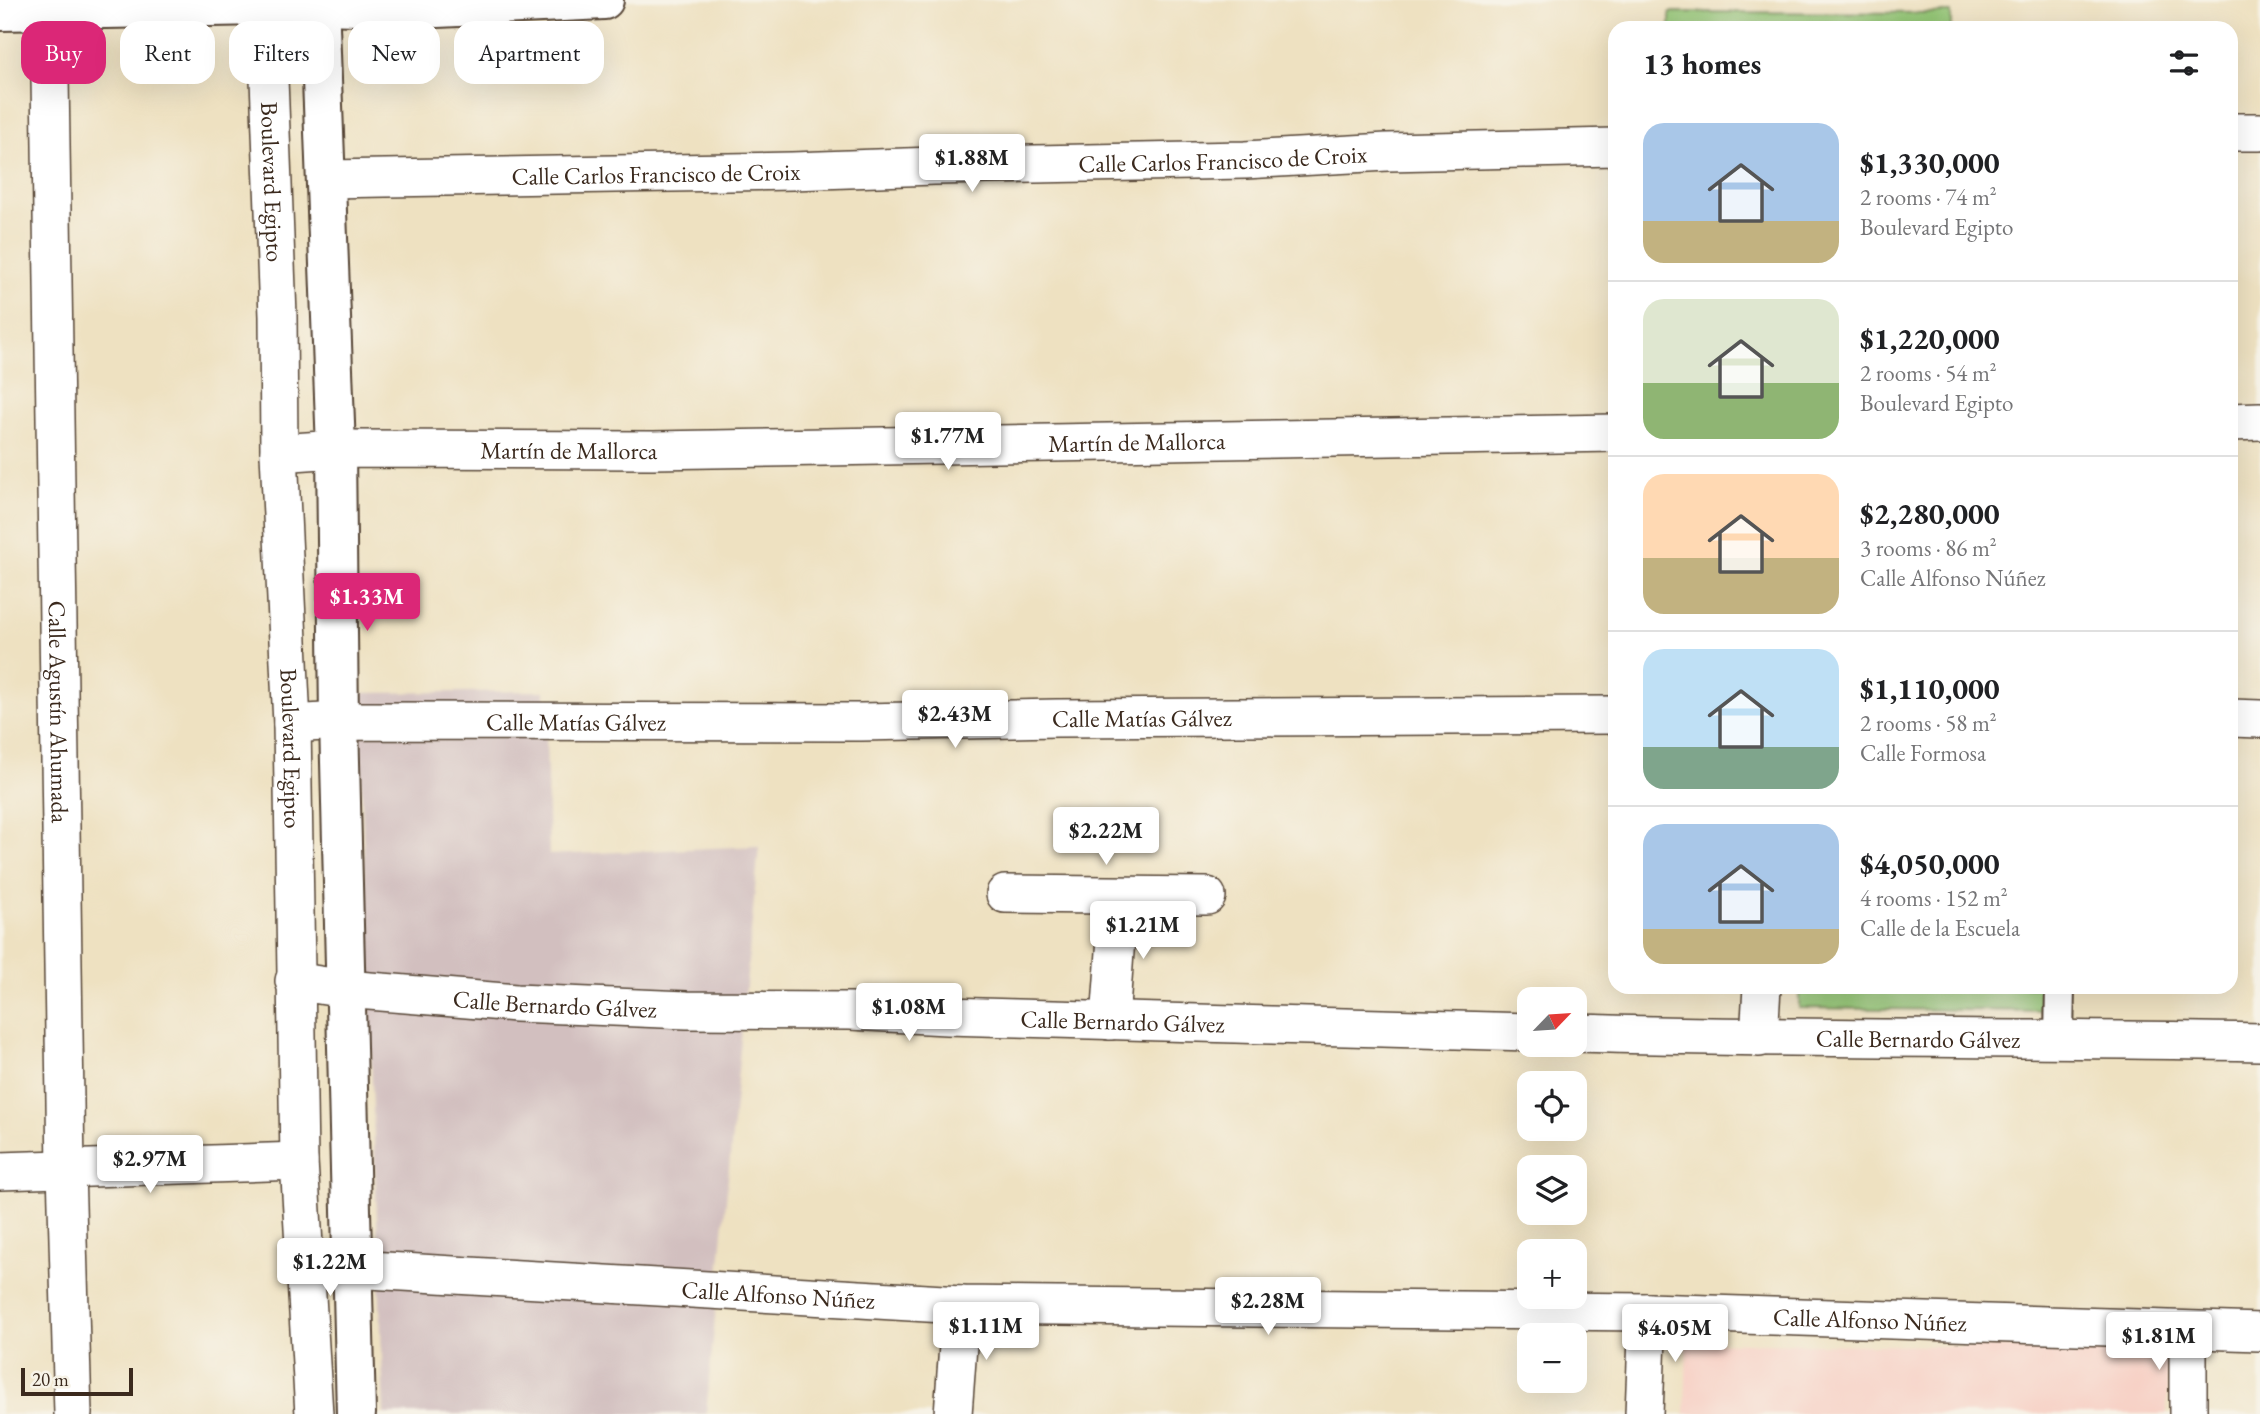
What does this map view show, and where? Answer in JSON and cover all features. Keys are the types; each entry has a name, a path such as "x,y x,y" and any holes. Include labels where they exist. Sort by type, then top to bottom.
{"street":[{"path":"0,11 266,3 437,8 604,0"},
{"name":"Boulevard Egipto","path":"266,3 278,303 279,453 292,724 294,981 299,1161 314,1414"},
{"name":"Boulevard Egipto","path":"319,3 336,449 338,721 356,1414"},
{"name":"Calle Agustín Ahumada","path":"49,8 66,1170 74,1414"},
{"path":"2238,132 2260,131"},
{"name":"Calle Carlos Francisco de Croix","path":"327,179 1245,160 1387,152 1608,147"},
{"path":"2238,422 2260,421"},
{"name":"Martín de Mallorca","path":"279,453 336,449 653,450 1608,433"},
{"name":"Calle Matías Gálvez","path":"292,724 338,721 861,722 1056,718 1608,715"},
{"path":"2238,718 2260,719"},
{"path":"1005,894 1207,896"},
{"path":"1110,1021 1119,897"},
{"name":"Calle Bernardo Gálvez","path":"294,981 345,989 516,1003 1517,1032"},
{"path":"1759,1038 1762,994"},
{"path":"2059,1038 2060,994"},
{"name":"Calle Bernardo Gálvez","path":"1587,1034 2260,1042"},
{"path":"0,1171 299,1161"},
{"name":"Calle Alfonso Núñez","path":"307,1270 352,1269 961,1305 1648,1312 2260,1332"},
{"path":"953,1414 961,1305"},
{"path":"1644,1414 1648,1312"},
{"path":"2188,1331 2188,1414"}],"shaded area":[{"path":"545,691 549,855 759,846 706,1414 384,1414 358,693"},
{"path":"1687,1342 2168,1350 2167,1414 1685,1414"}],"green space":[{"path":"1670,12 1951,13 1951,21 1670,21"},
{"path":"1799,994 2058,994 2057,1011 1799,1008"}]}
